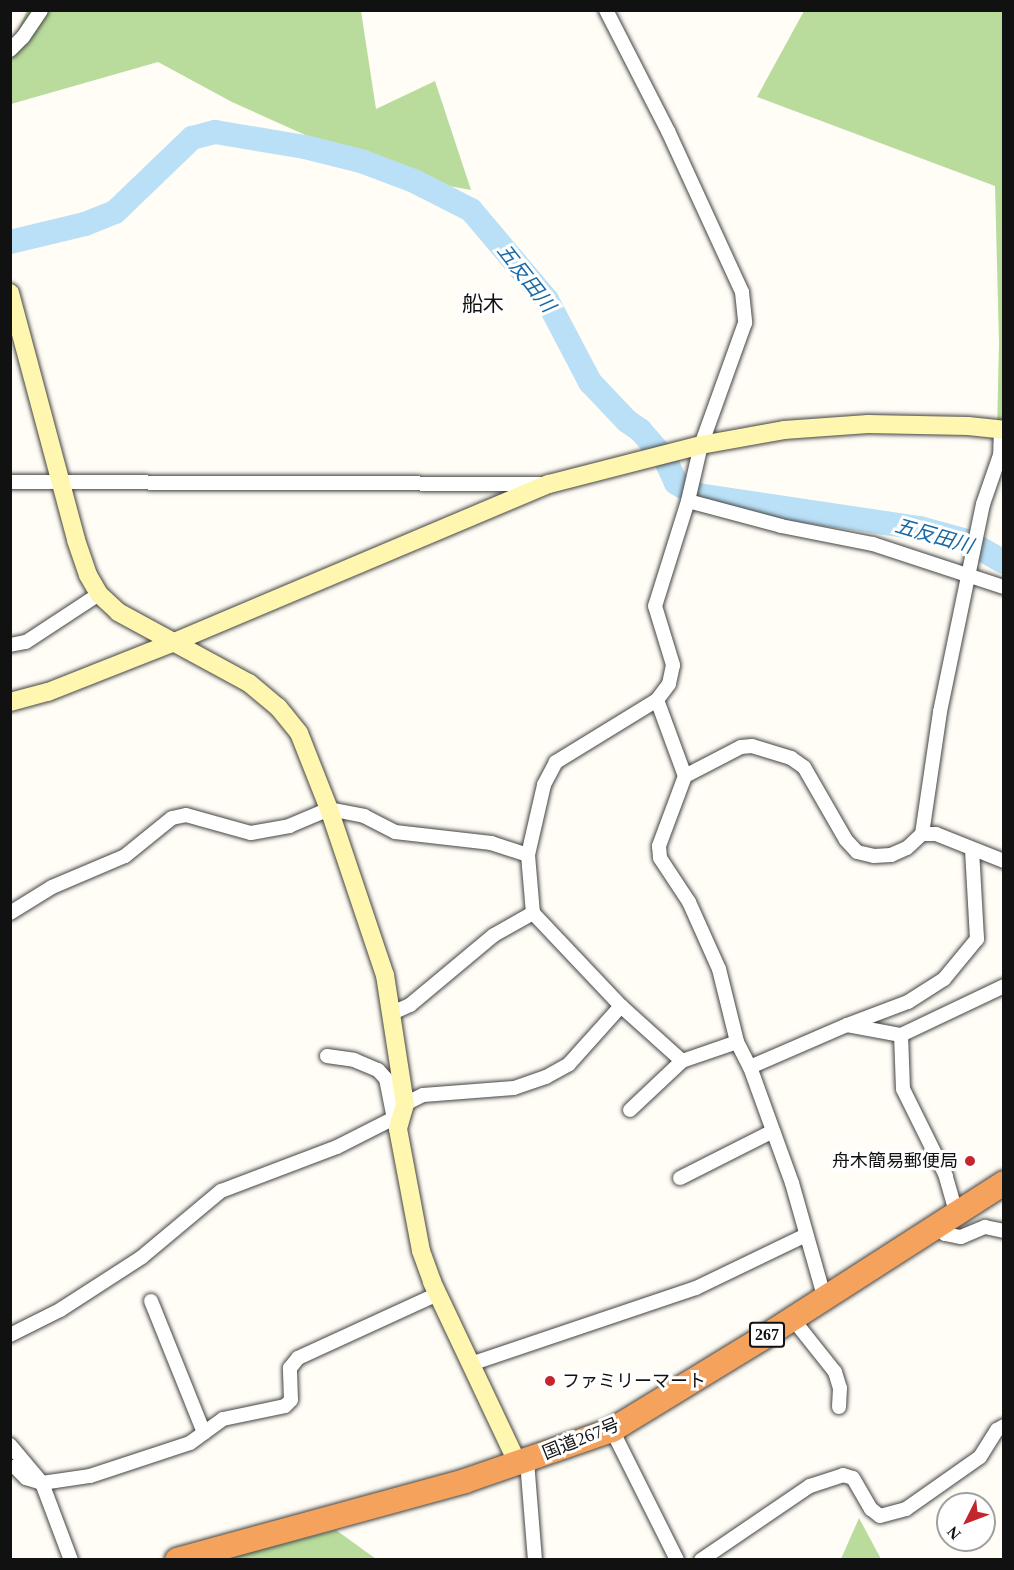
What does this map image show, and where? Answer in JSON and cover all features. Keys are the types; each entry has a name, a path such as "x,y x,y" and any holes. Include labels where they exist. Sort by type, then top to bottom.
{"highway":[{"name":"国道267号","path":"177,1560 522,1462 612,1430 1004,1183"}],"street":[{"path":"10,50 23,37 41,10"},
{"path":"606,10 668,131 742,292 745,323 701,445 688,501 655,606 673,665 669,684 657,700 556,762 544,784 528,855 533,913 621,1006 682,1061"},
{"path":"10,293 76,540 88,575 99,594 118,612 249,683 278,707 299,733 329,808 385,975 392,1012 401,1112 398,1129 421,1251 438,1294 471,1364 522,1462 535,1560"},
{"path":"10,702 48,692 172,643 549,484 701,445 784,430 868,424 968,426 1002,430 1000,455 983,504 940,712 922,834 907,848 891,855 874,856 857,852 846,840 804,767 791,758 752,746 741,747 685,776"},
{"path":"10,482 549,484"},
{"path":"688,501 781,526 873,544 1004,587"},
{"path":"10,645 26,642 99,594"},
{"path":"657,700 685,776 659,846 660,858 689,902 719,969 737,1042 750,1066 792,1183 824,1296"},
{"path":"10,913 52,887 124,856 172,818 186,815 251,833 289,826 329,808 364,816 395,832 491,843 528,855"},
{"path":"922,834 936,834 1004,861"},
{"path":"750,1066 908,1002 944,979 977,939 972,850"},
{"path":"392,1012 410,1005 494,935 533,913"},
{"path":"847,1025 901,1035 1004,986"},
{"path":"10,1335 60,1310 142,1257 221,1191 337,1148 401,1112 423,1095 514,1088 546,1077 568,1064 621,1006"},
{"path":"901,1035 903,1089 946,1176 945,1234 961,1237 985,1227 1004,1231"},
{"path":"630,1110 682,1061 737,1042"},
{"path":"327,1056 354,1060 378,1070 386,1079 401,1112"},
{"path":"680,1178 773,1131"},
{"path":"471,1364 696,1288 806,1235"},
{"path":"10,1467 15,1467 26,1478 42,1483 90,1476 190,1443 223,1419 285,1406 291,1400 290,1368 298,1358 438,1294"},
{"path":"151,1302 204,1433"},
{"path":"792,1318 835,1372 840,1388 839,1407"},
{"path":"702,1559 810,1486 843,1475 853,1478 871,1509 880,1516 906,1509 980,1457 997,1430 1004,1426"},
{"path":"612,1430 677,1560"},
{"path":"10,1445 42,1483 71,1560"}],"green space":[{"path":"27,11 361,11 376,109 435,81 471,190 399,177 232,102 158,62 11,104 11,45"},
{"path":"804,11 1003,11 1003,433 997,432 999,342 995,186 757,97"},
{"path":"859,1518 881,1559 841,1559"},
{"path":"336,1530 376,1559 221,1560"}],"waterway":[{"name":"五反田川","path":"10,242 85,224 115,212 192,138 215,132 305,147 361,161 414,181 471,210 547,300 590,382 627,421 640,430 665,459 676,483 698,495 920,528 967,541 1004,562"}],"place":[{"name":"舟木簡易郵便局","path":"970,1161"},
{"name":"ファミリーマート","path":"550,1381"}],"district":[{"name":"船木","path":"483,304"}]}
